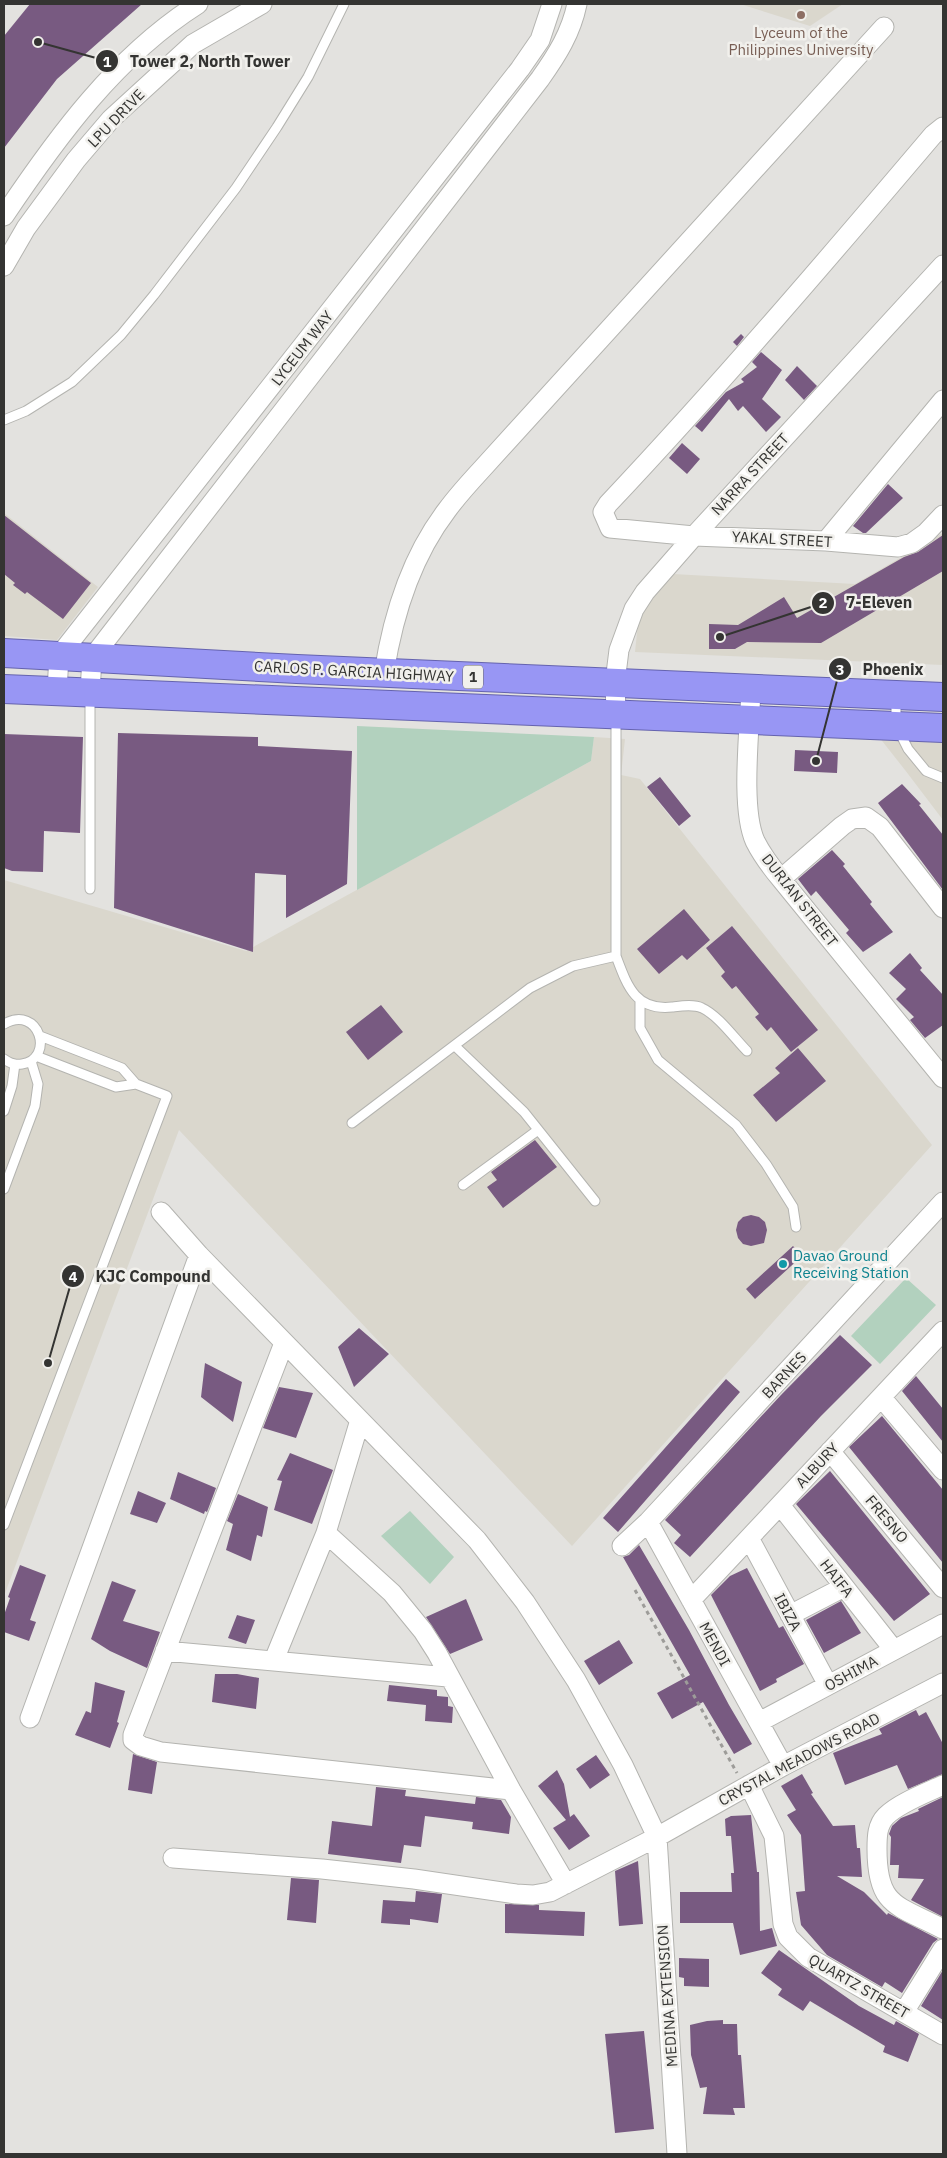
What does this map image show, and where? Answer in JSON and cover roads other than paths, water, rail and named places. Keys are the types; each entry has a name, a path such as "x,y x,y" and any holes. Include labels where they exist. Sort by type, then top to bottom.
{"highway":[{"name":"CARLOS P. GARCIA HIGHWAY","path":"4,653 297,669 943,697"},
{"path":"296,700 297,669"},
{"name":"CARLOS P. GARCIA HIGHWAY","path":"4,689 943,728"}],"street":[{"name":"LPU DRIVE","path":"4,216 56,142 92,98 143,45 172,20 198,4"},
{"name":"LPU DRIVE","path":"4,266 32,220 76,160 111,120 193,44 262,4"},
{"name":"LYCEUM WAY","path":"59,656 520,68 540,40 552,4"},
{"name":"LYCEUM WAY","path":"92,658 540,79 559,52 573,23 576,4"},
{"path":"384,673 390,636 404,590 425,545 447,510 482,468 884,27"},
{"name":"YAKAL STREET","path":"943,127 933,135 737,362 608,504 603,512 610,528 694,536 826,540 898,547 912,543 926,533 943,515"},
{"name":"NARRA STREET","path":"616,713 619,650 634,609 645,592 694,536 943,265"},
{"path":"826,540 943,400"},
{"path":"132,565 152,579"},
{"path":"57,691 59,656"},
{"path":"90,692 92,658"},
{"name":"DURIAN STREET","path":"751,688 747,798 749,819 754,839 765,858 781,879 943,1078"},
{"path":"781,879 842,826 852,819 866,817 880,827 943,908"},
{"path":"161,1212 284,1343 477,1540 525,1602 585,1697 623,1765 657,1837"},
{"name":"BARNES","path":"622,1546 648,1522 940,1214"},
{"path":"30,1718 200,1255"},
{"name":"ALBURY","path":"691,1600 881,1397 941,1338"},
{"path":"284,1343 133,1735 133,1740 141,1746 161,1752 511,1790"},
{"path":"881,1397 943,1470"},
{"path":"274,1660 326,1533 360,1420"},
{"name":"FRESNO","path":"830,1451 943,1588"},
{"name":"HAIFA","path":"780,1505 894,1650"},
{"name":"MENDI","path":"648,1522 783,1766"},
{"path":"326,1533 392,1593 423,1631 437,1653 448,1677 511,1790 566,1884"},
{"name":"IBIZA","path":"749,1538 828,1685"},
{"path":"790,1616 844,1587"},
{"name":"OSHIMA","path":"758,1722 943,1624"},
{"path":"165,1651 448,1677"},
{"name":"CRYSTAL MEADOWS ROAD","path":"173,1858 322,1869 414,1879 516,1894 533,1895 550,1892 657,1837 783,1766 943,1683"},
{"path":"943,1784 892,1812 880,1825 877,1835 877,1864 879,1881 883,1891 894,1904 943,1929"},
{"name":"QUARTZ STREET","path":"747,1786 774,1836 783,1924 788,1937 808,1957 943,2035"},
{"name":"MEDINA EXTENSION","path":"657,1837 677,2154"},
{"path":"904,2012 943,1949"}],"lane":[{"path":"4,420 26,412 72,382 121,335 154,296 236,188 277,127 308,77 344,4"},
{"path":"90,692 90,889"},
{"path":"896,695 896,726 914,759 926,771 943,778"},
{"path":"616,713 616,956 626,982 640,1001 658,1008 694,1006 702,1008 710,1013 747,1051"},
{"path":"352,1123 530,988 573,966 616,956"},
{"path":"640,1001 640,1028 658,1060 736,1125 766,1164 793,1207 796,1227"},
{"path":"4,1024 11,1020 20,1019 29,1022 36,1028 40,1036 39,1050 33,1058 15,1064 4,1059"},
{"path":"4,1525 167,1096 136,1084 122,1068 40,1036"},
{"path":"455,1046 524,1112 595,1200"},
{"path":"33,1058 116,1087 136,1084"},
{"path":"4,1189 37,1096 38,1084 33,1058"},
{"path":"4,1111 12,1086 15,1064"},
{"path":"463,1186 538,1130"}],"place":[{"name":"Lyceum of the Philippines University","path":"801,15"},
{"name":"Tower 2, North Tower","path":"38,42"},
{"name":"7-Eleven","path":"720,637"},
{"name":"Phoenix","path":"816,761"},
{"name":"Davao Ground Receiving Station","path":"783,1264"},
{"name":"KJC Compound","path":"48,1363"}]}
